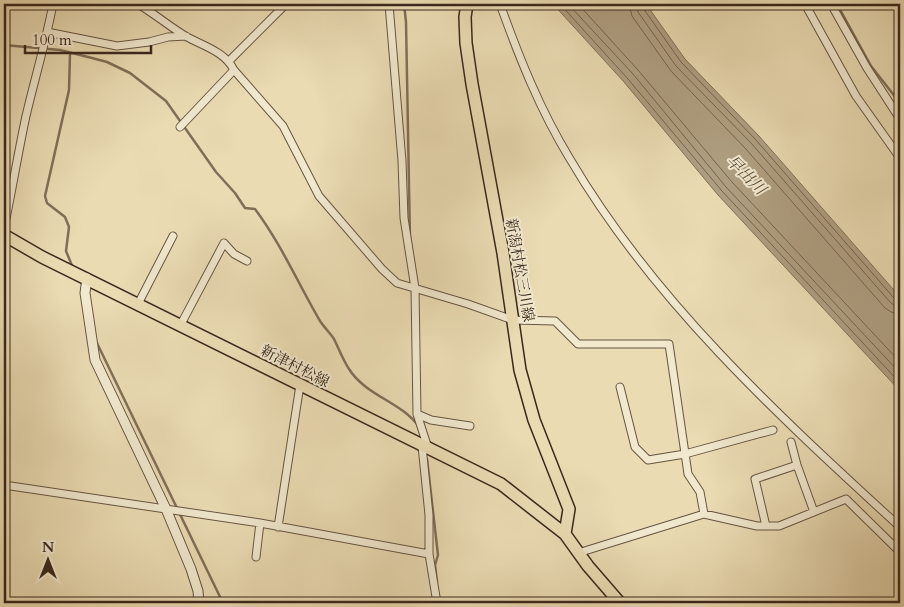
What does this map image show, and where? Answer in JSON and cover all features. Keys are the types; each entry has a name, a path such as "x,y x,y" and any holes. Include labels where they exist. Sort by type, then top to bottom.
{"main road":[{"name":"新潟村松三川線","path":"467,4 465,17 466,43 520,370 534,420 569,509 565,534"},
{"name":"新津村松線","path":"4,235 42,257 501,484 565,534 620,603"}],"street":[{"path":"4,228 28,108 53,4"},
{"path":"138,4 186,36 230,61 234,70 283,126 319,196 382,269 397,283 468,304 513,320 555,322 578,344 669,344 688,474 700,492 704,514"},
{"path":"230,61 286,4"},
{"path":"389,4 402,161 404,218 415,288 417,414 425,447 429,554 437,603"},
{"path":"500,4 518,54 540,103 570,160 612,224 656,282 702,335 795,428 900,527"},
{"path":"805,4 856,96 900,158"},
{"path":"831,4 867,68 900,119"},
{"path":"47,32 116,46 149,42 168,37 186,36"},
{"path":"180,126 234,70"},
{"path":"138,304 173,236"},
{"path":"180,326 224,243 234,254 248,261"},
{"path":"87,278 85,293 95,360 166,508 191,569 198,591 199,603"},
{"path":"278,527 300,385"},
{"path":"620,388 635,447 648,460 685,454 773,430"},
{"path":"417,414 431,420 470,426"},
{"path":"790,442 796,465 814,512"},
{"path":"766,526 755,479 796,465"},
{"path":"4,485 260,523 429,554"},
{"path":"578,552 704,514 757,526 779,526 846,500 900,552"},
{"path":"256,558 260,523"}],"water":[{"name":"早出川","path":"553,4 646,4 685,59 759,136 900,297 900,391 718,195 624,82"}],"waterway":[{"path":"404,4 406,22 410,240"},
{"path":"837,4 871,66 900,103"},
{"path":"4,45 60,50 107,62 130,73 166,101 216,172 235,193 245,208 255,209 264,222 320,321 334,339 349,369 365,386 403,411 419,427"},
{"path":"70,54 69,90 45,196 47,203 65,217 69,227 66,251 73,268"},
{"path":"95,339 223,603"},
{"path":"427,459 438,555 435,565 437,582"}]}
